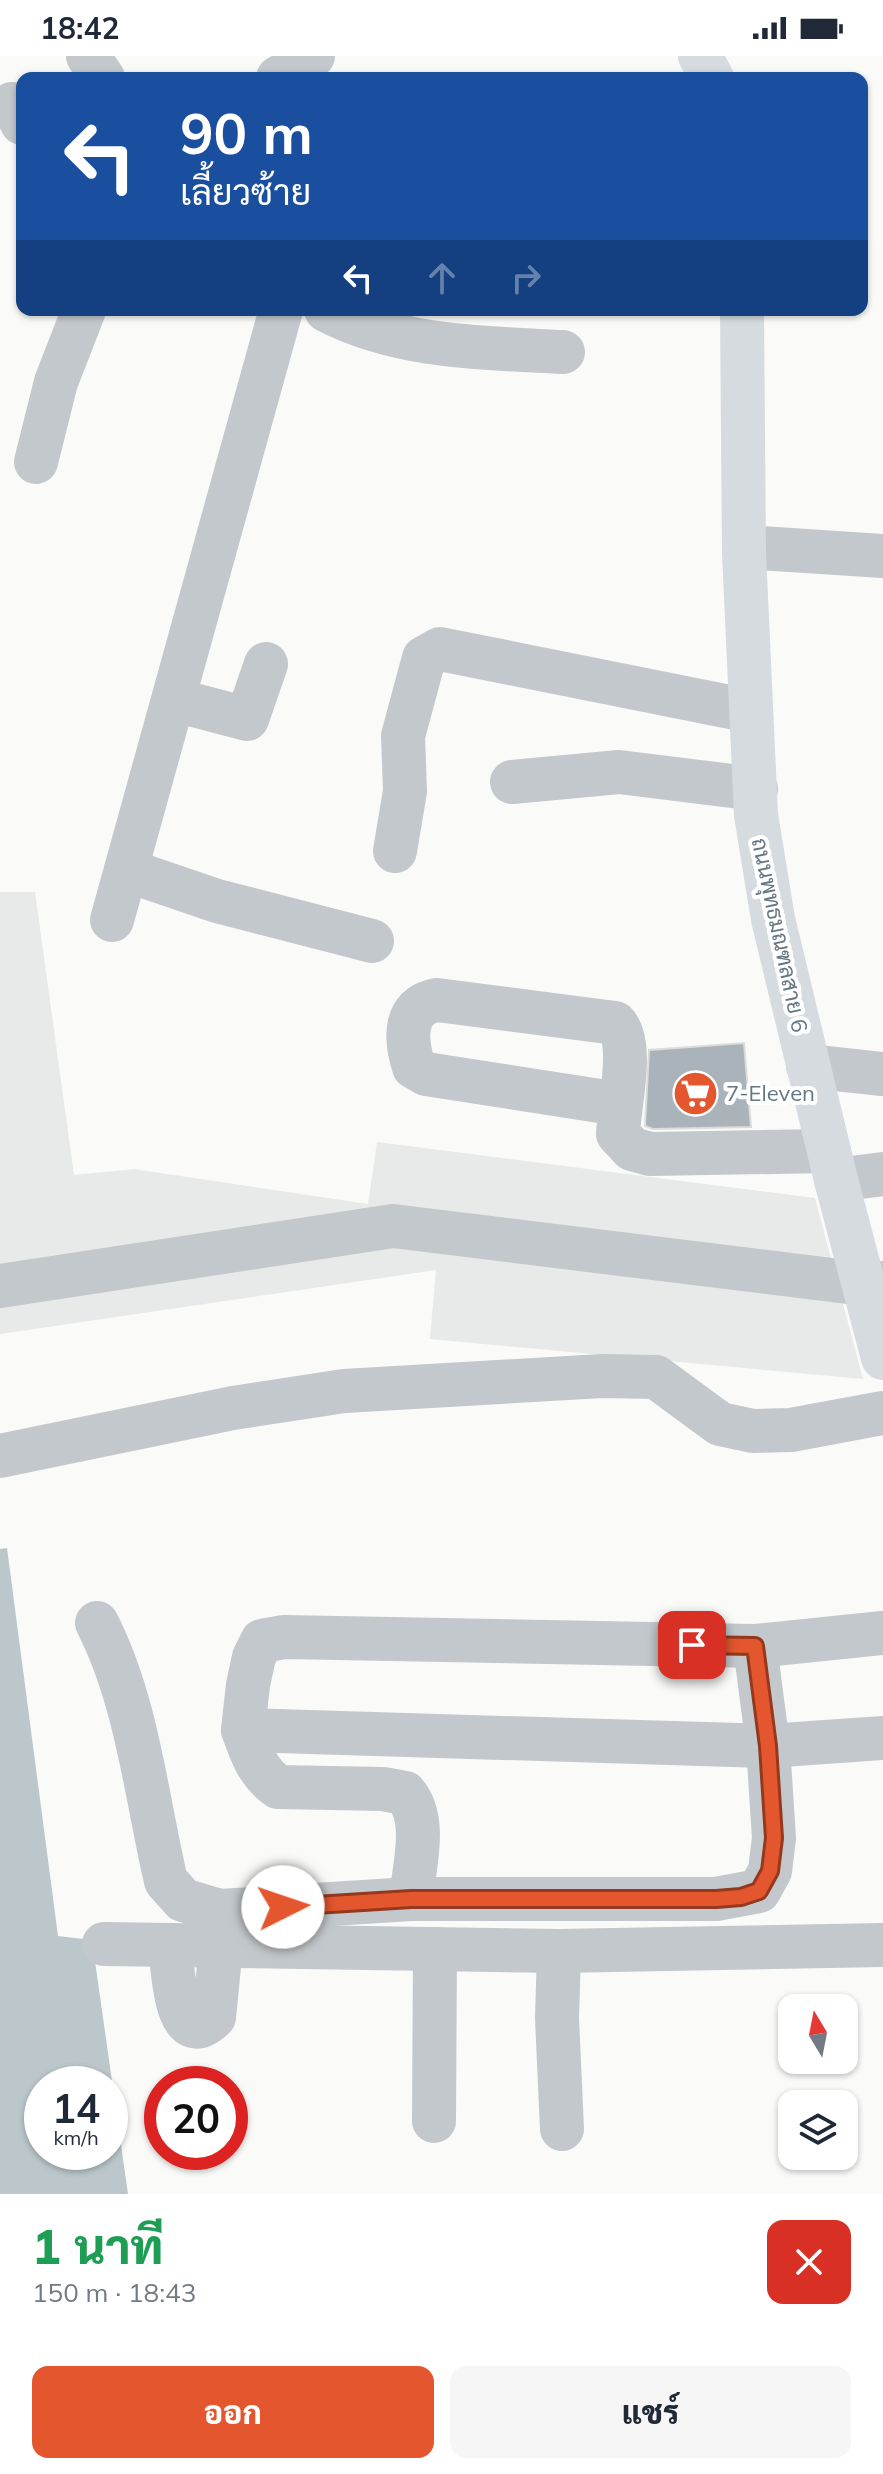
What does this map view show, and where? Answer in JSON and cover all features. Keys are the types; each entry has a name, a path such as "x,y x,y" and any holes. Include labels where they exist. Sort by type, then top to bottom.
{"main road":[{"name":"ถนนพุทธมณฑลสาย 6","path":"742,316 745,547 756,815 773,919 832,1166 873,1283 883,1358"}],"street":[{"path":"288,72 313,56"},
{"path":"36,462 56,382 82,316"},
{"path":"112,920 279,316"},
{"path":"343,316 394,334 466,347 563,352"},
{"path":"745,547 883,556"},
{"path":"395,851 405,791 403,736 424,658 440,649 750,711"},
{"path":"175,700 247,719 266,664"},
{"path":"512,782 619,772 756,789"},
{"path":"126,870 217,901 372,941"},
{"path":"619,1104 426,1074 414,1067 411,1057 409,1037 412,1015 422,1003 437,1000 615,1023 623,1031 627,1053 618,1134 632,1149 650,1154 832,1166 883,1174"},
{"path":"808,1066 883,1074"},
{"path":"0,1286 393,1226 873,1283"},
{"path":"0,1456 298,1397 428,1384 602,1376 656,1377 720,1424 753,1431 791,1430 883,1413"},
{"path":"97,1623 113,1654 124,1691 166,1881 183,1900 220,1911 411,1899 716,1899 741,1897 759,1891 770,1871 774,1838 768,1746 755,1646"},
{"path":"411,1899 418,1823 412,1802 405,1793 383,1789 278,1787 267,1780 255,1762 243,1730 254,1657 262,1641 755,1646 883,1633"},
{"path":"243,1730 768,1746 883,1738"},
{"path":"104,1944 559,1951 883,1945"},
{"path":"170,1946 177,2005 185,2021 193,2025 208,2023 214,2017 221,1946"},
{"path":"434,2121 435,1949"},
{"path":"559,1951 557,2018 562,2129"}],"shaded area":[{"path":"0,892 35,892 74,1175 134,1169 368,1204 377,1142 815,1198 863,1379 430,1339 436,1270 0,1334"},
{"path":"7,1548 58,1936 92,1940 110,2066 24,2066 24,2170 125,2170 128,2194 0,2194 0,1549"}],"building":[{"name":"7-Eleven","path":"744,1043 751,1127 653,1129 645,1126 649,1050"}],"place":[{"name":"7-Eleven","path":"695,1093"}],"route":[{"path":"283,1907 411,1899 716,1899 741,1897 759,1891 770,1871 774,1838 768,1746 755,1646 692,1645"}]}
